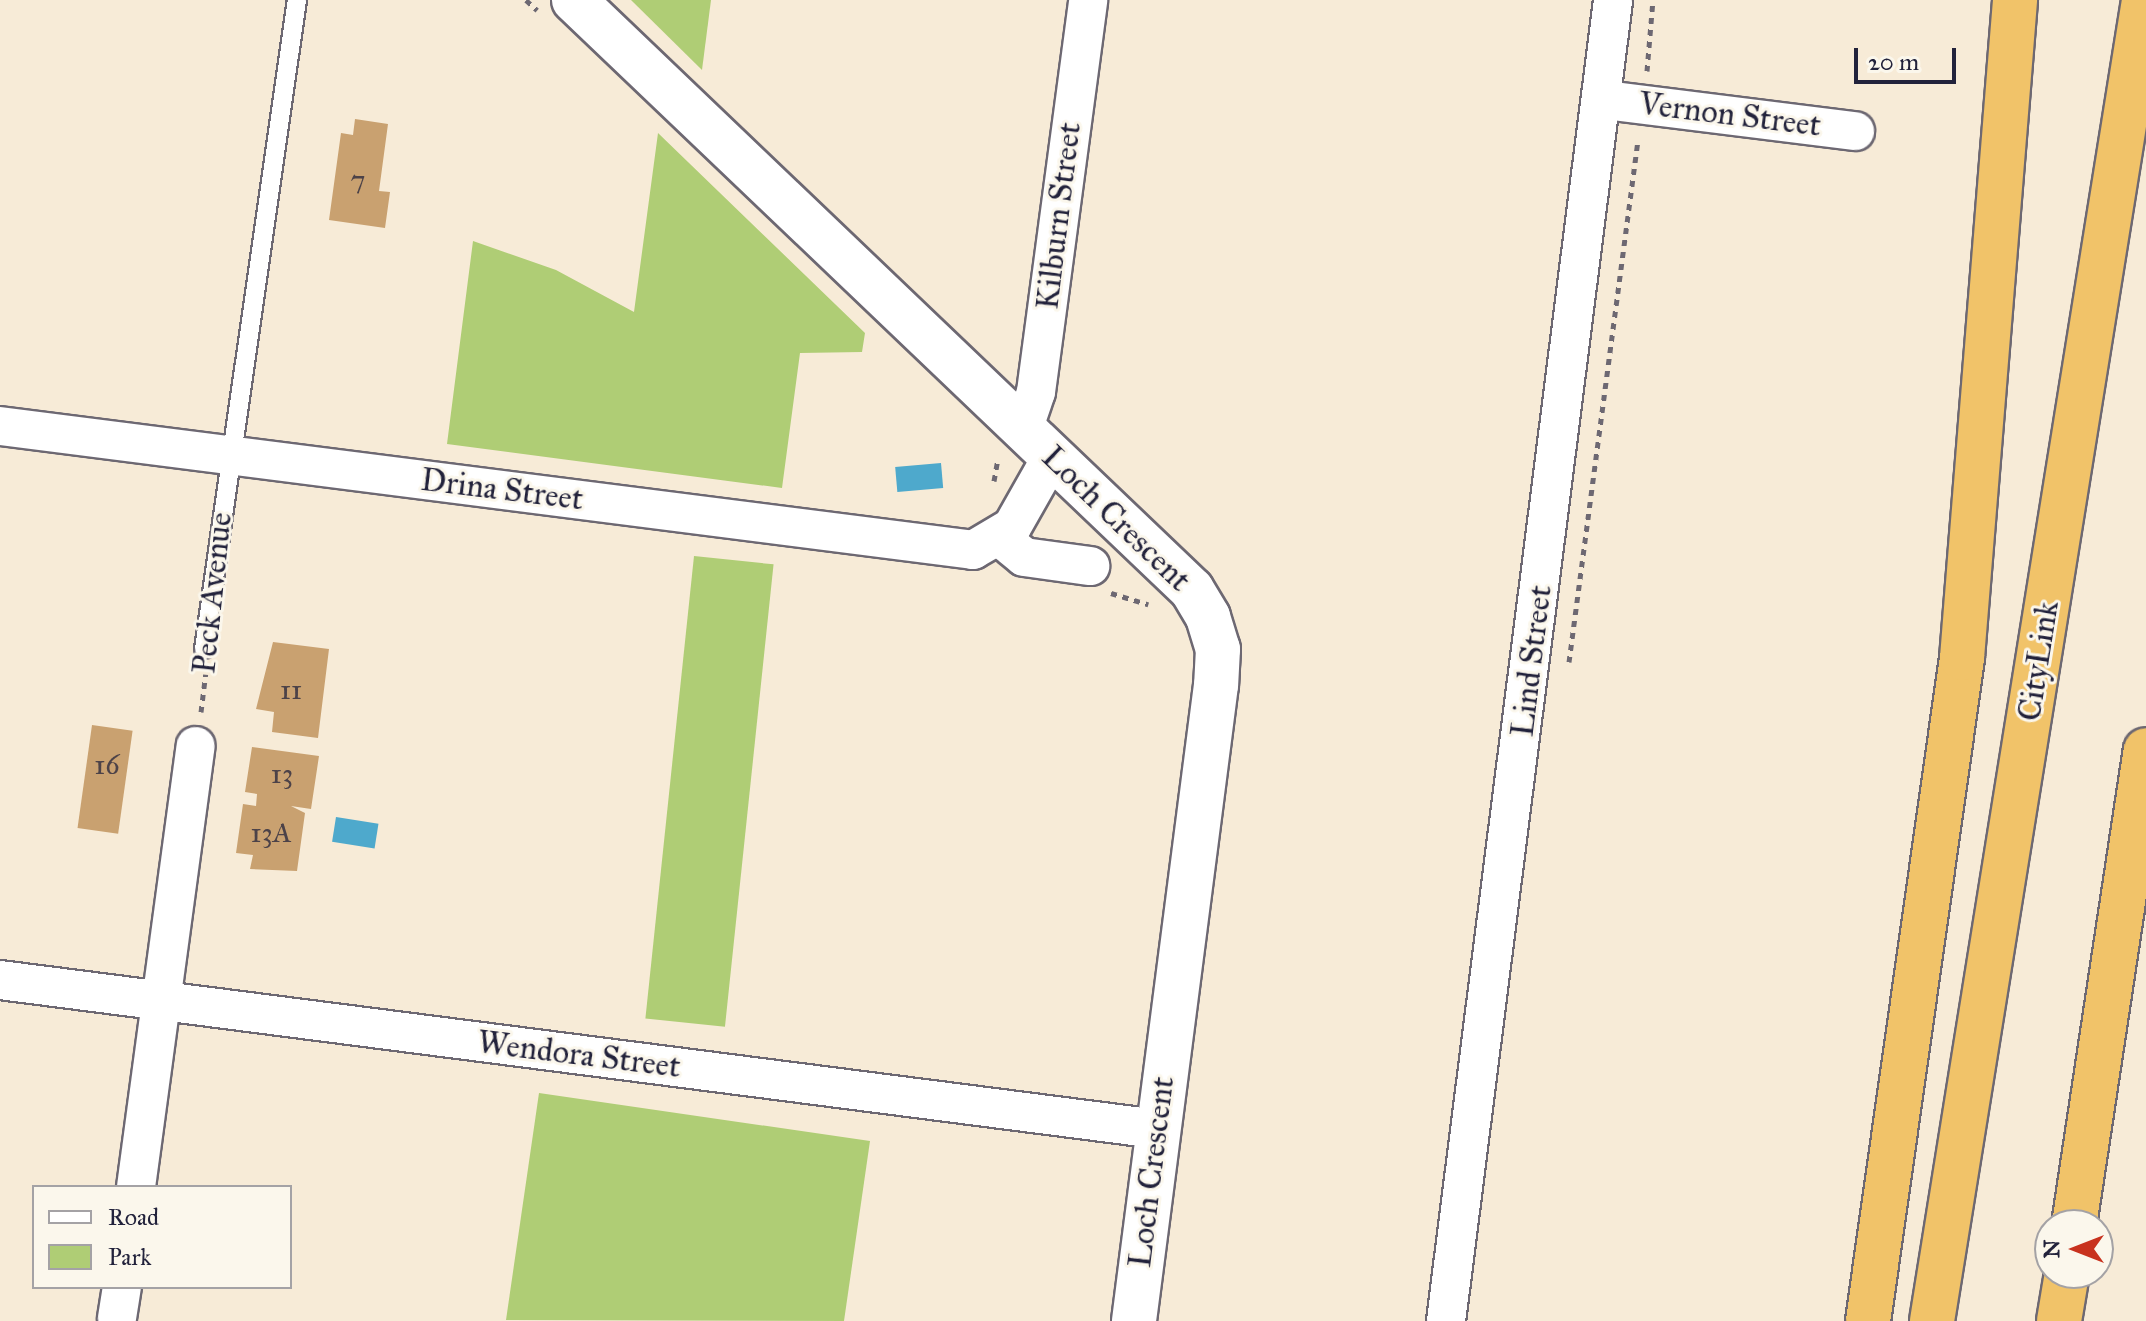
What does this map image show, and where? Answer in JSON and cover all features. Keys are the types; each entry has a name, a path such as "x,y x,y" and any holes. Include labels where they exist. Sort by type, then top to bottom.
{"highway":[{"path":"1868,1321 1962,658 2015,0"},
{"name":"CityLink","path":"1932,1321 2144,0"},
{"path":"2076,1209 2146,750"},
{"path":"2059,1321 2064,1289"}],"street":[{"name":"Loch Crescent","path":"574,0 1192,590 1218,649 1134,1321"},
{"name":"Kilburn Street","path":"1037,444 1036,392 1088,0"},
{"name":"Lind Street","path":"1446,1321 1605,100 1613,0"},
{"name":"Vernon Street","path":"1605,100 1855,131"},
{"name":"Drina Street","path":"0,426 953,549 983,549 1002,539"},
{"path":"1037,444 1002,539 1024,557 1090,566"},
{"path":"136,1185 196,746"},
{"name":"Wendora Street","path":"0,980 1157,1129"}],"lane":[{"name":"Peck Avenue","path":"204,649 228,454 297,0"}],"path":[{"name":"Peck Avenue","path":"196,746 204,649"}],"green space":[{"path":"631,0 711,0 702,70"},
{"path":"658,133 865,333 862,352 800,353 782,488 447,444 473,241 556,270 634,312"},
{"path":"694,556 774,564 725,1027 645,1018"},
{"path":"539,1093 870,1141 844,1321 506,1320"}],"water":[{"path":"941,463 943,488 897,492 895,467"},
{"path":"336,817 378,824 375,848 332,842"}],"building":[{"path":"355,119 388,124 379,191 390,192 385,228 329,220 341,133 353,135"},
{"path":"273,642 329,649 318,738 272,732 274,712 256,709"},
{"path":"92,725 133,731 118,834 78,828"},
{"path":"252,747 319,756 311,809 291,806 305,813 297,871 250,869 253,855 236,853 243,804 256,806 257,794 245,792"}]}
